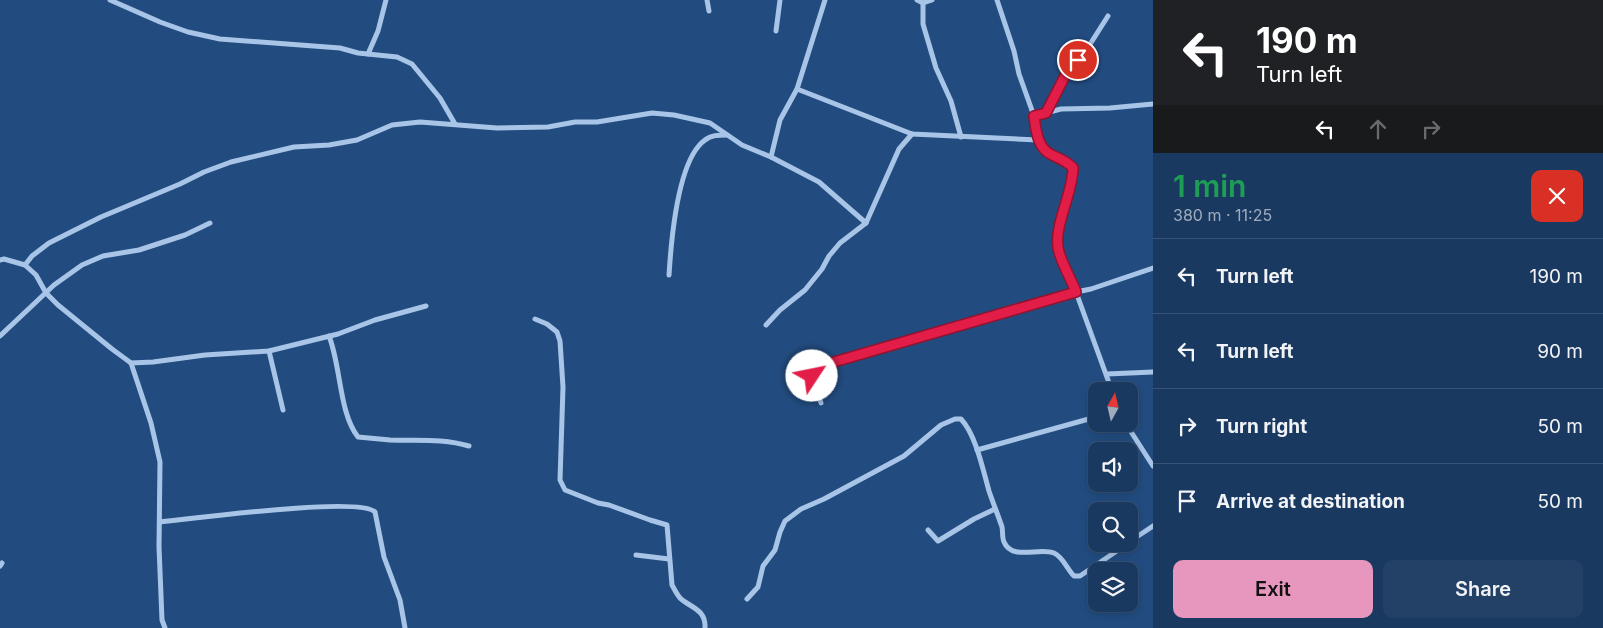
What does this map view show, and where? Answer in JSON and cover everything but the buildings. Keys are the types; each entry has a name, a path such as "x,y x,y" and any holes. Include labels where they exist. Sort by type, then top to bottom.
{"street":[{"path":"110,0 188,32 220,39 340,48 368,54 397,57 412,64 440,98 455,124"},
{"path":"368,54 378,31 386,0"},
{"path":"707,0 709,11"},
{"path":"776,32 780,0"},
{"path":"771,157 780,120 797,89 825,0"},
{"path":"917,0 923,4"},
{"path":"923,4 932,0"},
{"path":"996,0 1034,116 1038,140 1051,155 1060,158 1073,168 1073,179 1059,227 1058,251 1076,292 1109,382"},
{"path":"923,4 924,24 936,68 951,102 961,137"},
{"path":"1046,113 1068,70 1087,49 1108,16"},
{"path":"797,89 912,134 1038,140"},
{"path":"1034,116 1060,110 1153,104"},
{"path":"26,265 32,256 49,243 101,217 231,162 294,147 329,145 357,140 392,125 420,122 497,128 548,128 575,122 597,122 652,113 710,123 742,145 771,157 819,182 866,223"},
{"path":"766,325 780,310 805,290 840,243 866,223 899,149 912,134"},
{"path":"669,275 675,216 686,169 695,150 705,139 727,135"},
{"path":"0,336 63,278 92,260 103,256 139,250 185,235 210,223"},
{"path":"0,260 26,265 36,275 46,293 131,363 151,423 160,462 159,547 162,620 165,628"},
{"path":"821,403 812,376 813,370 820,366 1091,289 1153,268"},
{"path":"131,363 205,355 269,351 329,336 375,320 426,306"},
{"path":"535,319 547,324 557,332 560,341 563,386 561,484 565,490 598,503 667,525 672,585 683,600 701,612 705,628"},
{"path":"329,336 334,348 347,415 358,437 390,440 434,440 456,442 469,446"},
{"path":"269,351 283,410"},
{"path":"1107,374 1153,372"},
{"path":"747,599 758,587 763,566 775,550 780,532 786,521 800,509 824,499 904,456 941,426 955,419 961,419 966,425 977,450 1002,529 1004,543 1009,549 1016,552 1042,550 1051,552 1058,555 1074,576 1080,576 1115,552"},
{"path":"977,450 1088,419"},
{"path":"1131,432 1153,466"},
{"path":"160,522 332,506 372,509 375,512 384,557 400,600 405,628"},
{"path":"928,530 938,541 974,519 995,509"},
{"path":"1138,536 1153,526"},
{"path":"636,555 669,559"}],"route":[{"path":"812,376 813,370 820,366 1076,292 1058,251 1059,227 1073,179 1073,168 1069,163 1051,155 1038,140 1034,116 1046,113 1068,70 1078,60"}]}
